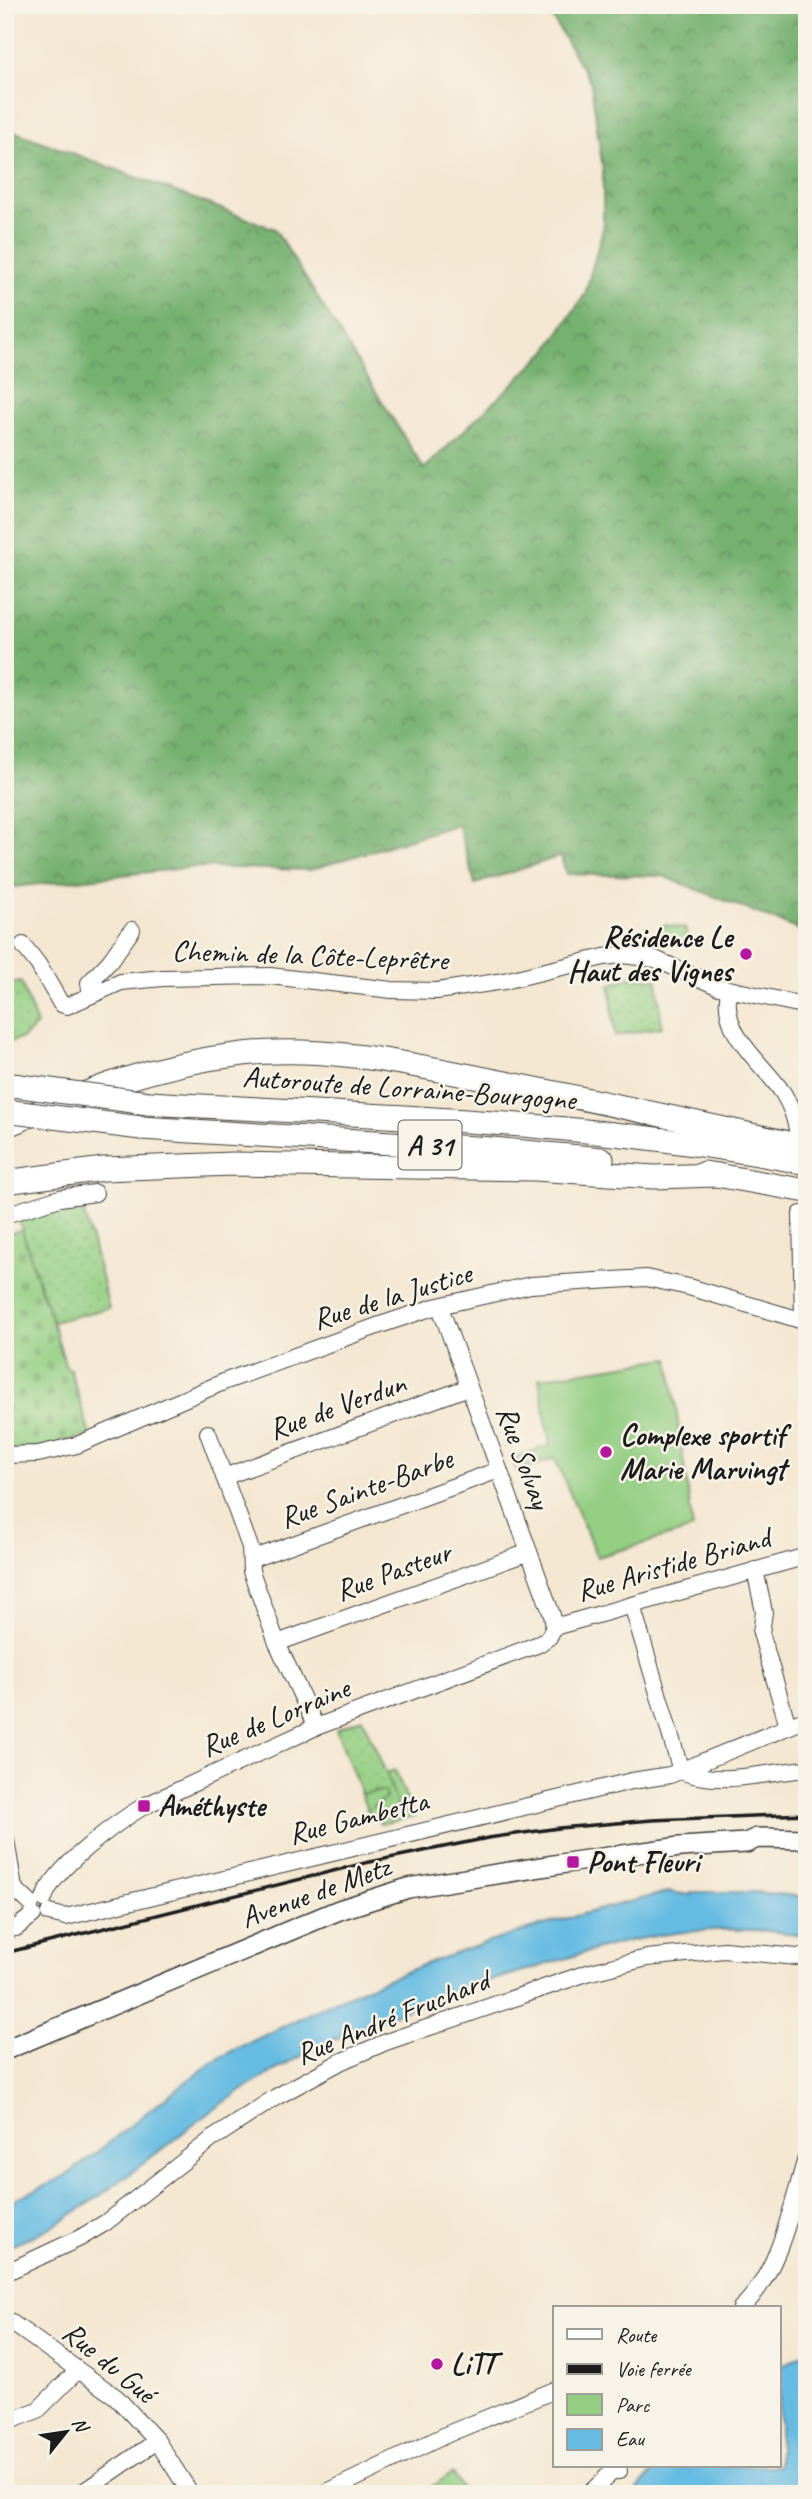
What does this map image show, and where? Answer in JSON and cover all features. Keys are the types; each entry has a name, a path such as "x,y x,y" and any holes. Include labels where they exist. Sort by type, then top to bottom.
{"highway":[{"path":"5,1126 148,1070 194,1060 294,1052 389,1060 802,1141"},
{"name":"Autoroute de Lorraine-Bourgogne","path":"5,1084 148,1103 621,1134 807,1163"},
{"name":"Autoroute de Lorraine-Bourgogne","path":"5,1111 141,1128 492,1149 638,1163 807,1191"},
{"path":"5,1182 104,1169 232,1164 535,1169 654,1177 718,1175"}],"main road":[{"name":"Avenue de Metz","path":"5,2050 339,1910 388,1893 680,1847 746,1843 757,1838 807,1839"},
{"name":"Avenue de Metz","path":"746,1843 758,1849 807,1851"}],"street":[{"name":"Chemin de la Côte-Leprêtre","path":"91,995 89,983 110,961 132,930"},
{"name":"Chemin de la Côte-Leprêtre","path":"23,946 38,964 61,1004 67,1006 121,982 163,978 233,975 299,978 383,989 437,991 504,981 622,955 667,962 729,990 756,993 807,1006"},
{"path":"729,990 729,1016 735,1032 782,1092 792,1110 802,1141"},
{"path":"5,1215 60,1198 95,1193"},
{"path":"801,1214 805,1321"},
{"name":"Rue de la Justice","path":"5,1455 38,1454 77,1445 226,1381 380,1325 531,1285 631,1277 668,1281 805,1321"},
{"name":"Rue Solvay","path":"440,1307 554,1627"},
{"name":"Rue de Verdun","path":"224,1477 470,1387"},
{"path":"208,1433 250,1547 251,1571 277,1643 316,1727"},
{"name":"Rue Sainte-Barbe","path":"252,1559 499,1470"},
{"name":"Rue Pasteur","path":"277,1643 529,1552"},
{"name":"Rue Aristide Briand","path":"554,1627 807,1556"},
{"path":"755,1570 764,1612 761,1633 789,1726"},
{"path":"632,1605 681,1771"},
{"name":"Rue de Lorraine","path":"39,1908 48,1886 57,1875 129,1815 316,1727 539,1644 549,1637 554,1627"},
{"path":"681,1771 807,1719"},
{"path":"681,1771 708,1777 752,1776 807,1769"},
{"name":"Rue Gambetta","path":"5,1930 16,1928 39,1908 66,1917 404,1834 681,1771"},
{"path":"5,1834 14,1888 39,1908"},
{"name":"Rue André Fruchard","path":"5,2273 80,2238 105,2223 212,2139 276,2097 331,2067 386,2042 587,1973 647,1958 724,1950 807,1958"},
{"path":"743,2306 757,2291 773,2261 807,2155"},
{"name":"Rue du Gué","path":"5,2318 116,2397 157,2441 191,2494"},
{"path":"5,2423 38,2410 78,2370"},
{"path":"323,2494 450,2433 553,2391"},
{"path":"80,2494 157,2441"},
{"path":"589,2494 615,2469 619,2471"}],"green space":[{"path":"545,5 807,5 807,933 663,876 566,874 561,856 475,884 458,824 310,870 195,867 5,888 5,128 275,229 424,469 546,352 585,294 603,229 603,171 591,83"},
{"path":"664,925 684,928 687,931 686,941 682,944 661,942 661,927"},
{"path":"629,977 657,979 662,1027 615,1036 610,985"},
{"path":"21,982 37,1025 23,1038 5,1043 5,983"},
{"path":"80,1197 109,1308 52,1322 18,1218"},
{"path":"22,1230 90,1435 47,1447 5,1450 5,1234"},
{"name":"Complexe sportif Marie Marvingt","path":"669,1358 693,1529 597,1557 555,1458 517,1472 512,1458 550,1445 539,1378"},
{"path":"362,1718 386,1773 395,1770 414,1817 380,1824 378,1818 371,1819 336,1729"},
{"path":"395,1770 414,1817 402,1819 386,1773"},
{"path":"382,1791 386,1798 367,1810 361,1794"},
{"path":"452,2473 465,2494 421,2494"}],"water":[{"path":"669,1892 691,1895 691,1892 754,1892 807,1897 807,1936 720,1930 633,1940 425,2002 350,2032 278,2069 213,2110 99,2197 38,2234 5,2248 5,2203 69,2173 182,2085 228,2053 372,1985 469,1948"},
{"path":"807,2352 807,2494 633,2494 657,2468 780,2468 780,2366"}],"railway":[{"path":"5,1953 365,1863 488,1838 559,1828 652,1820 807,1814"}],"place":[{"name":"Résidence Le Haut des Vignes","path":"746,954"},
{"name":"Complexe sportif Marie Marvingt","path":"606,1452"},
{"name":"Améthyste","path":"144,1806"},
{"name":"Pont Fleuri","path":"573,1862"},
{"name":"LiTT","path":"437,2364"}]}
